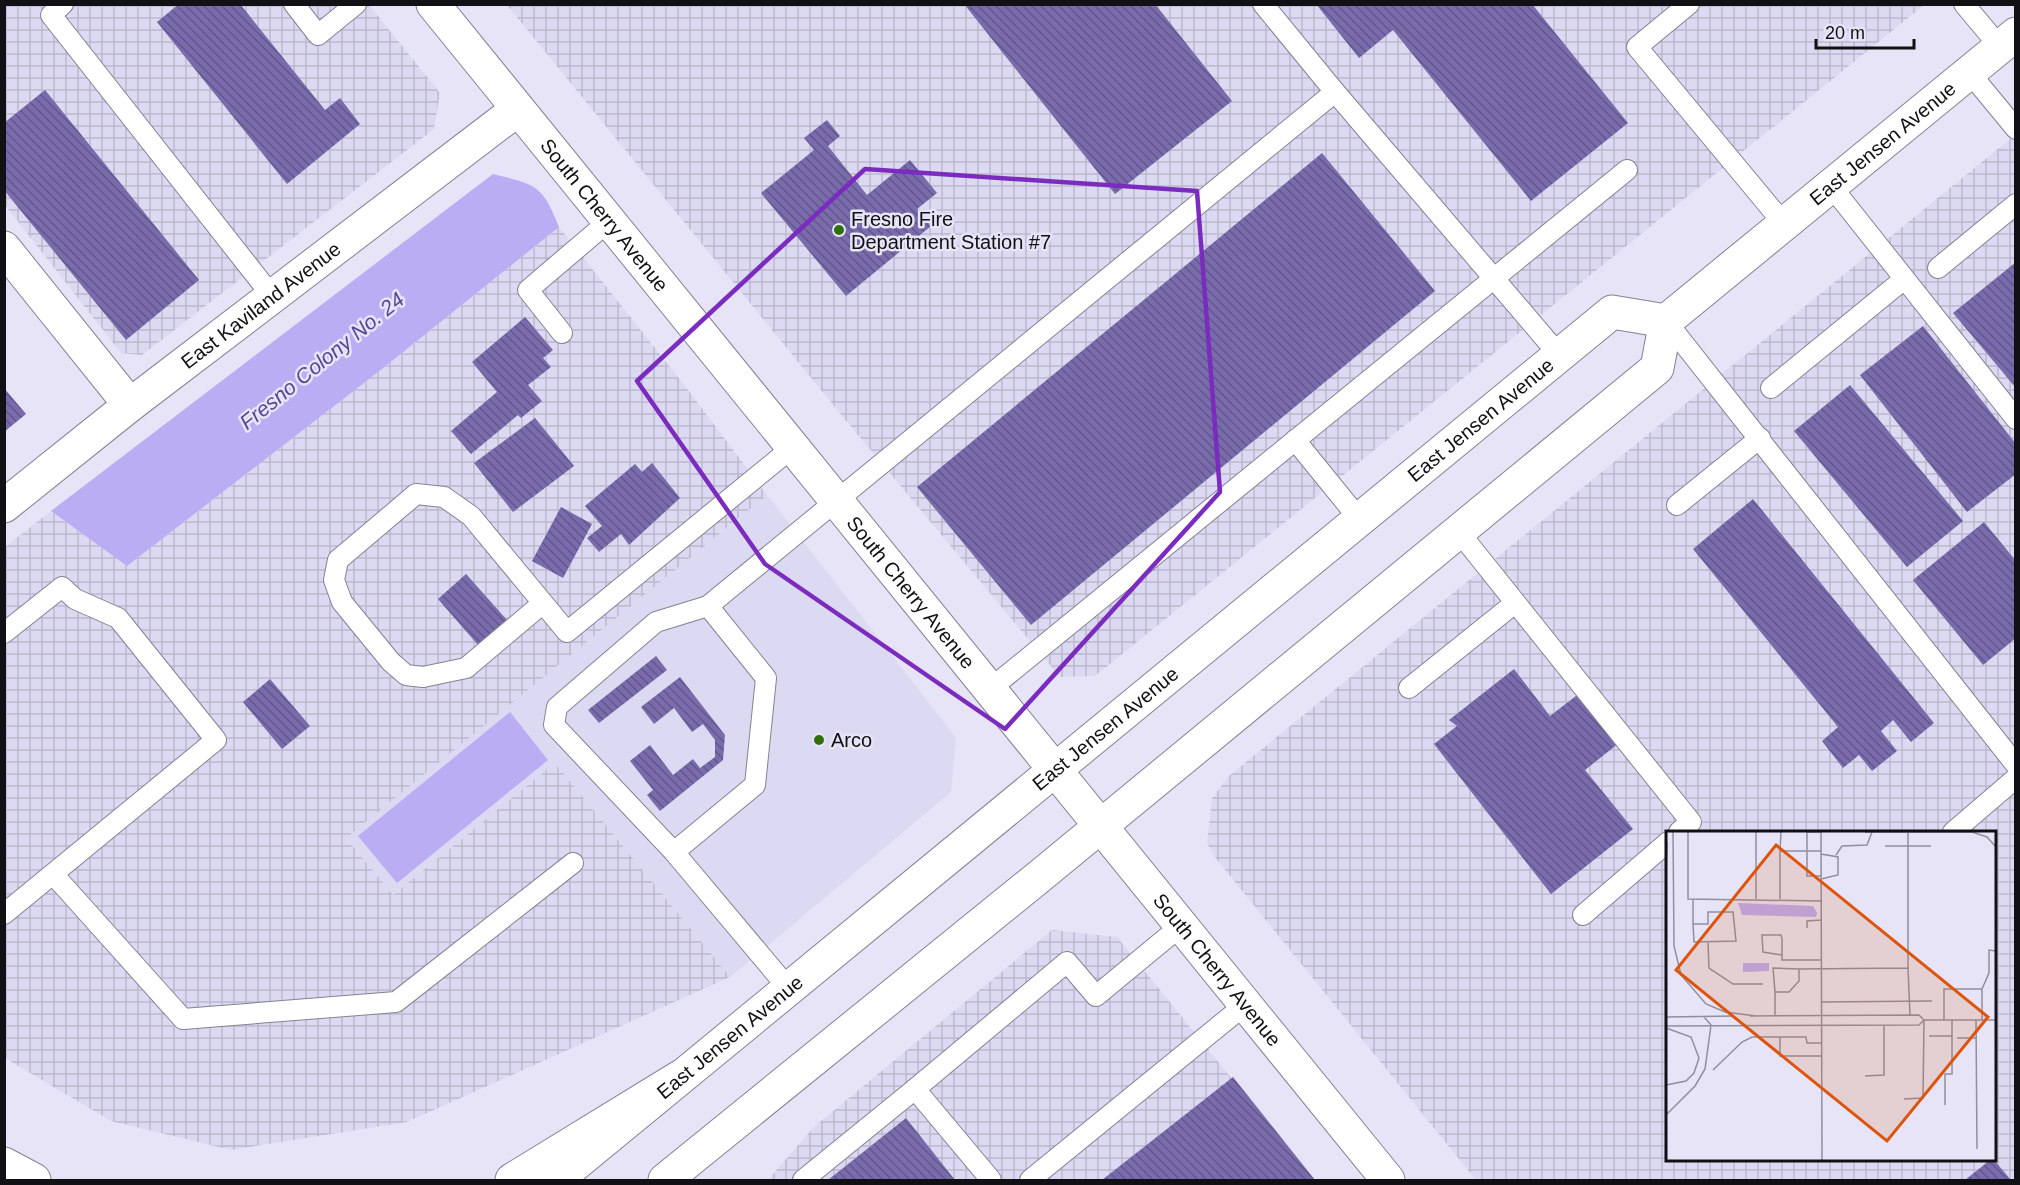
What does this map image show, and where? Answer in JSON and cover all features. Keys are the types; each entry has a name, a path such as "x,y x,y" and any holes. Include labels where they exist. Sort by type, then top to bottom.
{"main road":[{"name":"South Cherry Avenue","path":"433,4 1388,1180"},
{"name":"East Jensen Avenue","path":"556,1180 1612,312 1666,321 2008,41"},
{"name":"East Kaviland Avenue","path":"4,506 130,405 518,109"},
{"path":"4,248 130,405"},
{"path":"665,1180 1657,368 1666,321"},
{"path":"512,1180 680,1077"},
{"path":"4,1164 34,1180"}],"lane":[{"path":"294,4 318,35 356,4"},
{"path":"1263,4 1560,356"},
{"path":"1689,4 1637,47 1784,224"},
{"path":"1964,4 2008,41"},
{"path":"52,8 272,296"},
{"path":"1969,72 2016,129"},
{"path":"789,989 674,852 554,725 557,707 656,622 708,606 1335,92"},
{"path":"990,689 1627,170"},
{"path":"1831,186 1903,280 2016,419"},
{"path":"1938,268 2016,204"},
{"path":"562,333 528,290 609,221"},
{"path":"1772,388 1903,280"},
{"path":"1666,321 2016,765"},
{"path":"1677,505 1760,438"},
{"path":"1296,440 1360,520"},
{"path":"543,603 466,668 444,674 415,676 406,675 391,662 342,602 334,580 338,560 416,494 431,494 444,497 471,516 543,603 567,632 794,447"},
{"path":"1459,532 1691,822 1680,831"},
{"path":"4,633 63,587 75,599 118,618 216,740 4,914"},
{"path":"1409,687 1515,603"},
{"path":"674,852 755,785 765,678 708,606"},
{"path":"1954,831 2016,778"},
{"path":"1583,915 1666,844"},
{"path":"53,874 183,1019 396,1002 573,863"},
{"path":"803,1180 1067,962 1096,996 1182,926"},
{"path":"1030,1180 1246,1004"},
{"path":"915,1089 992,1180"}],"highlighted area":[{"path":"865,169 1197,191 1220,492 1005,729 765,564 637,381"}],"shaded area":[{"path":"5,5 369,5 440,93 434,129 142,355 121,353 5,205"},
{"path":"507,5 1924,5 1095,676 1060,677 843,417"},
{"path":"2015,135 2015,1180 1476,1180 1214,856 1207,843 1212,798 1229,776"},
{"path":"559,227 685,386 767,495 346,838 393,895 555,763 730,977 407,1122 231,1150 111,1121 5,1058 5,547 51,511 127,566 382,369"},
{"path":"767,495 956,738 951,792 730,977 556,764 393,896 346,837"},
{"path":"1052,930 1117,937 1314,1180 768,1180 814,1127"}],"water":[{"name":"Fresno Colony No. 24","path":"493,174 536,188 548,202 559,227 382,369 127,566 51,511"},
{"path":"510,712 548,760 397,883 358,836"}],"building":[{"path":"179,4 240,4 325,110 340,98 360,124 287,184 157,22"},
{"path":"964,4 1155,4 1232,101 1115,194"},
{"path":"1316,4 1532,4 1628,123 1531,201 1393,30 1359,58"},
{"path":"45,90 199,280 126,340 4,190 4,123"},
{"path":"827,120 840,136 828,146 867,195 910,160 937,193 917,209 931,226 846,296 761,193 814,150 804,138"},
{"path":"1322,153 1435,291 1031,625 917,487"},
{"path":"2016,262 2016,388 1953,313"},
{"path":"525,317 553,350 543,358 551,367 528,385 542,401 521,418 518,415 471,454 451,431 497,392 472,362"},
{"path":"1923,326 2016,444 2016,474 1967,512 1860,375"},
{"path":"1850,385 1963,521 1907,567 1794,431"},
{"path":"4,388 26,414 4,432"},
{"path":"535,418 574,466 513,512 474,463"},
{"path":"652,463 680,498 629,545 621,534 599,552 587,538 602,526 585,506 635,464 642,472"},
{"path":"1753,499 1934,723 1911,742 1893,720 1881,731 1897,751 1872,771 1859,755 1843,768 1822,741 1838,727 1693,549"},
{"path":"561,507 592,524 563,578 532,561"},
{"path":"1984,522 2016,561 2016,638 1983,665 1913,580"},
{"path":"466,574 507,620 478,645 438,599"},
{"path":"656,656 667,670 599,723 588,710"},
{"path":"1514,669 1550,716 1585,689 1624,739 1585,770 1633,829 1551,894 1434,744 1457,726 1449,720"},
{"path":"680,677 725,735 723,760 660,811 647,795 653,790 630,761 650,745 673,775 693,759 700,768 715,757 715,740 703,724 692,732 674,708 654,724 641,707"},
{"path":"270,679 310,726 282,749 243,702"},
{"path":"1233,1077 1315,1180 1102,1180"},
{"path":"906,1118 955,1180 828,1180"},
{"path":"1989,1161 1995,1161 2011,1180 1965,1180"}],"place":[{"name":"Fresno Fire Department Station #7","path":"839,230"},
{"name":"Arco","path":"819,740"}]}
